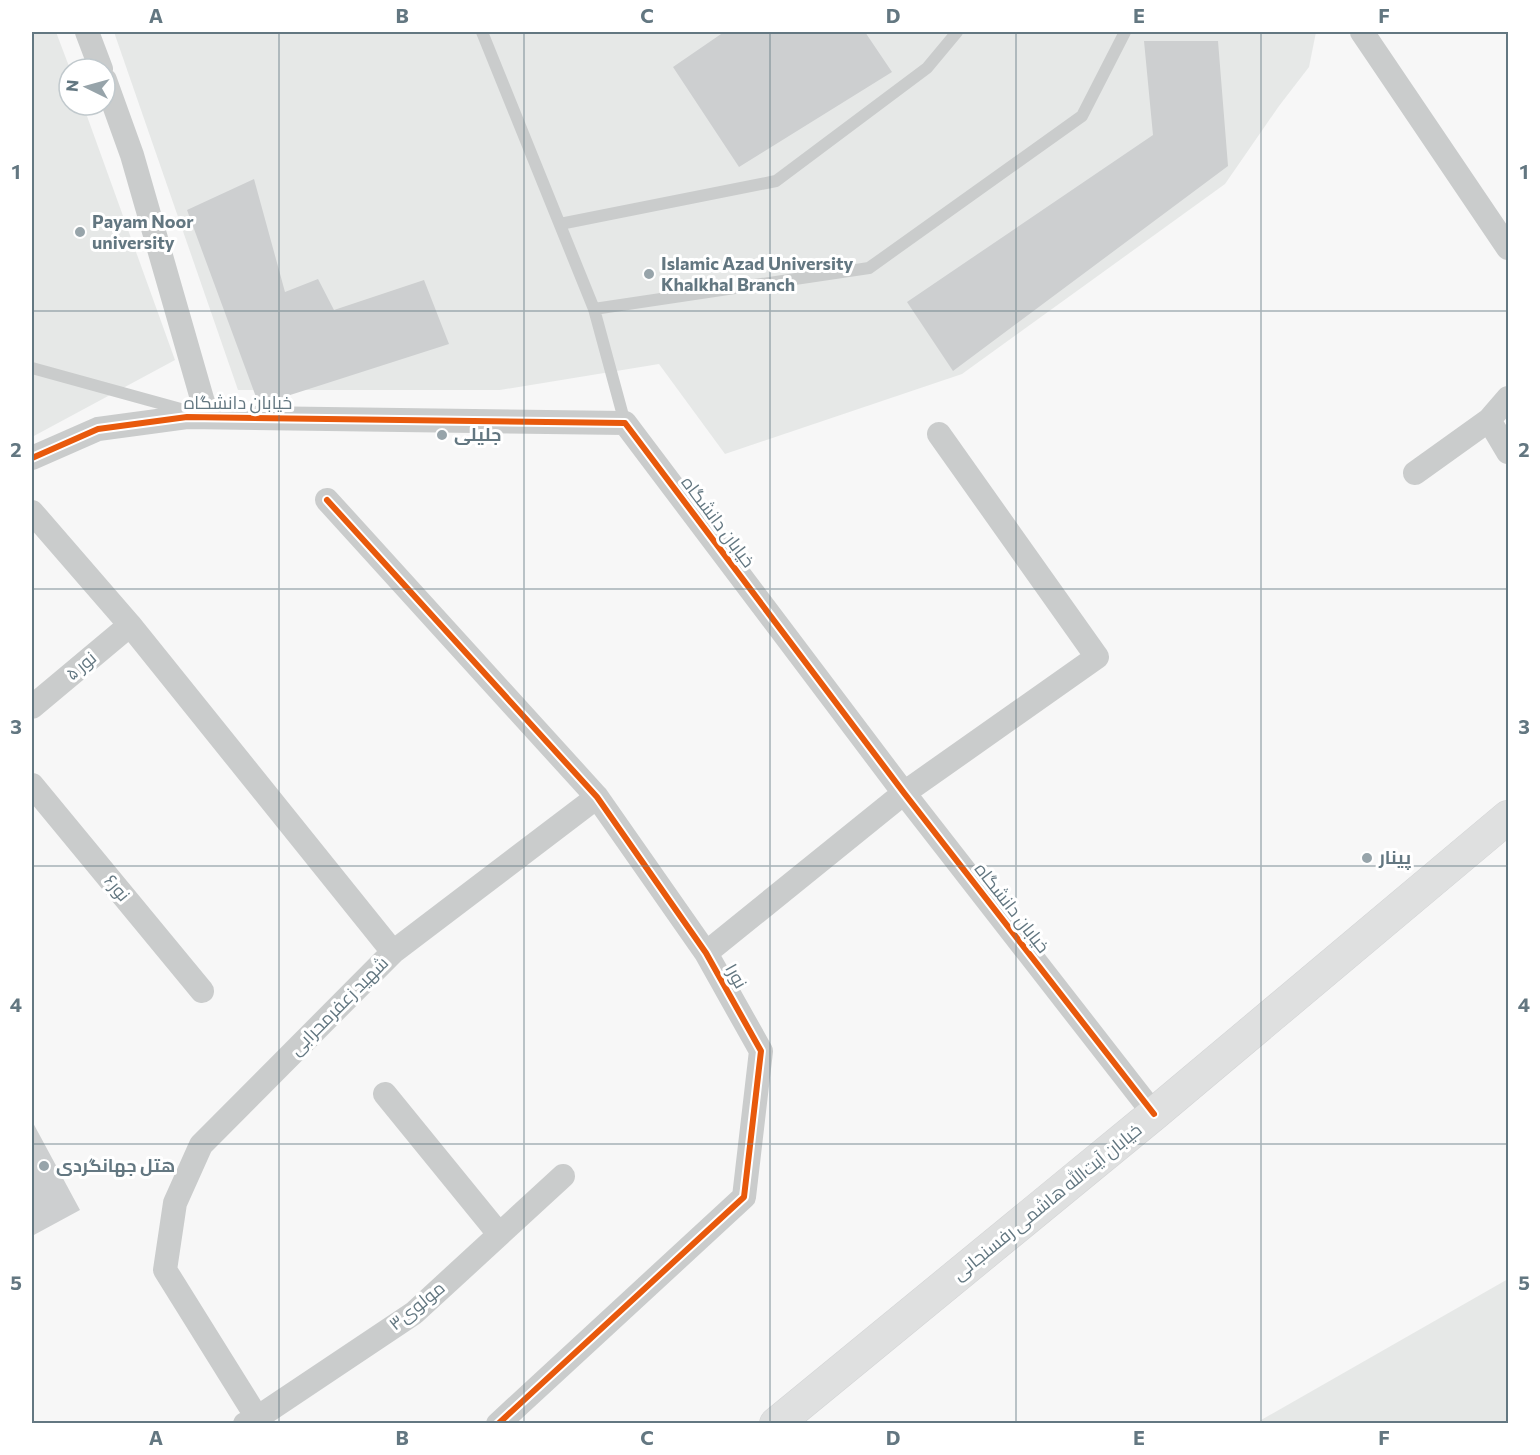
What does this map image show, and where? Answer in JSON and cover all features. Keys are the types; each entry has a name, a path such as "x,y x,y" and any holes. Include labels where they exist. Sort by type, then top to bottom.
{"main road":[{"name":"خیابان آیت‌الله هاشمی رفسنجانی","path":"776,1424 1154,1114 1509,817"}],"street":[{"path":"87,32 96,57"},
{"path":"1362,32 1509,248"},
{"path":"117,114 132,155 207,416"},
{"path":"1415,473 1489,420 1509,398"},
{"name":"خیابان دانشگاه","path":"32,458 98,429 186,417 625,423 904,793 1154,1114"},
{"path":"1489,420 1509,452"},
{"path":"706,953 904,793 1097,657 939,434"},
{"name":"نور۱","path":"327,500 597,797 706,953 761,1051 744,1197 498,1424"},
{"name":"شهید زعفرمحرابی","path":"32,512 130,625 393,952 201,1145 175,1203 165,1270 254,1422"},
{"name":"نور ۵","path":"32,706 130,625"},
{"name":"نور۶","path":"32,786 202,992"},
{"path":"393,952 597,797"},
{"path":"385,1094 499,1234"},
{"name":"مولوی۳","path":"254,1422 414,1313 563,1176"}],"lane":[{"path":"482,32 594,309 625,423"},
{"path":"560,224 776,182 927,68 957,32"},
{"path":"594,309 869,268 1082,116 1125,32"},
{"path":"32,368 207,416"}],"shaded area":[{"name":"Payam Noor university","path":"32,32 56,32 65,57 57,57 57,117 87,117 175,360 32,437"},
{"name":"Islamic Azad University Khalkhal Branch","path":"114,32 1316,32 1309,67 1225,184 962,374 725,454 659,364 500,390 238,390"},
{"path":"1508,1279 1508,1423 1256,1423"}],"building":[{"path":"724,32 865,32 892,72 739,167 673,67"},
{"path":"1144,41 1218,41 1228,166 953,371 907,302 1153,135"},
{"path":"254,179 285,292 318,279 334,310 424,280 449,344 259,405 187,210"},
{"name":"هتل جهانگردی","path":"32,1121 80,1210 32,1236"}],"cycle path":[{"path":"32,458 98,429 187,417 625,423 904,793 1154,1114"},
{"path":"327,500 597,797 706,953 761,1051 744,1197 498,1424"}],"place":[{"name":"Payam Noor university","path":"80,232"},
{"name":"Islamic Azad University Khalkhal Branch","path":"649,274"},
{"name":"جلیلی","path":"442,435"},
{"name":"پینار","path":"1367,858"},
{"name":"هتل جهانگردی","path":"44,1166"}]}
